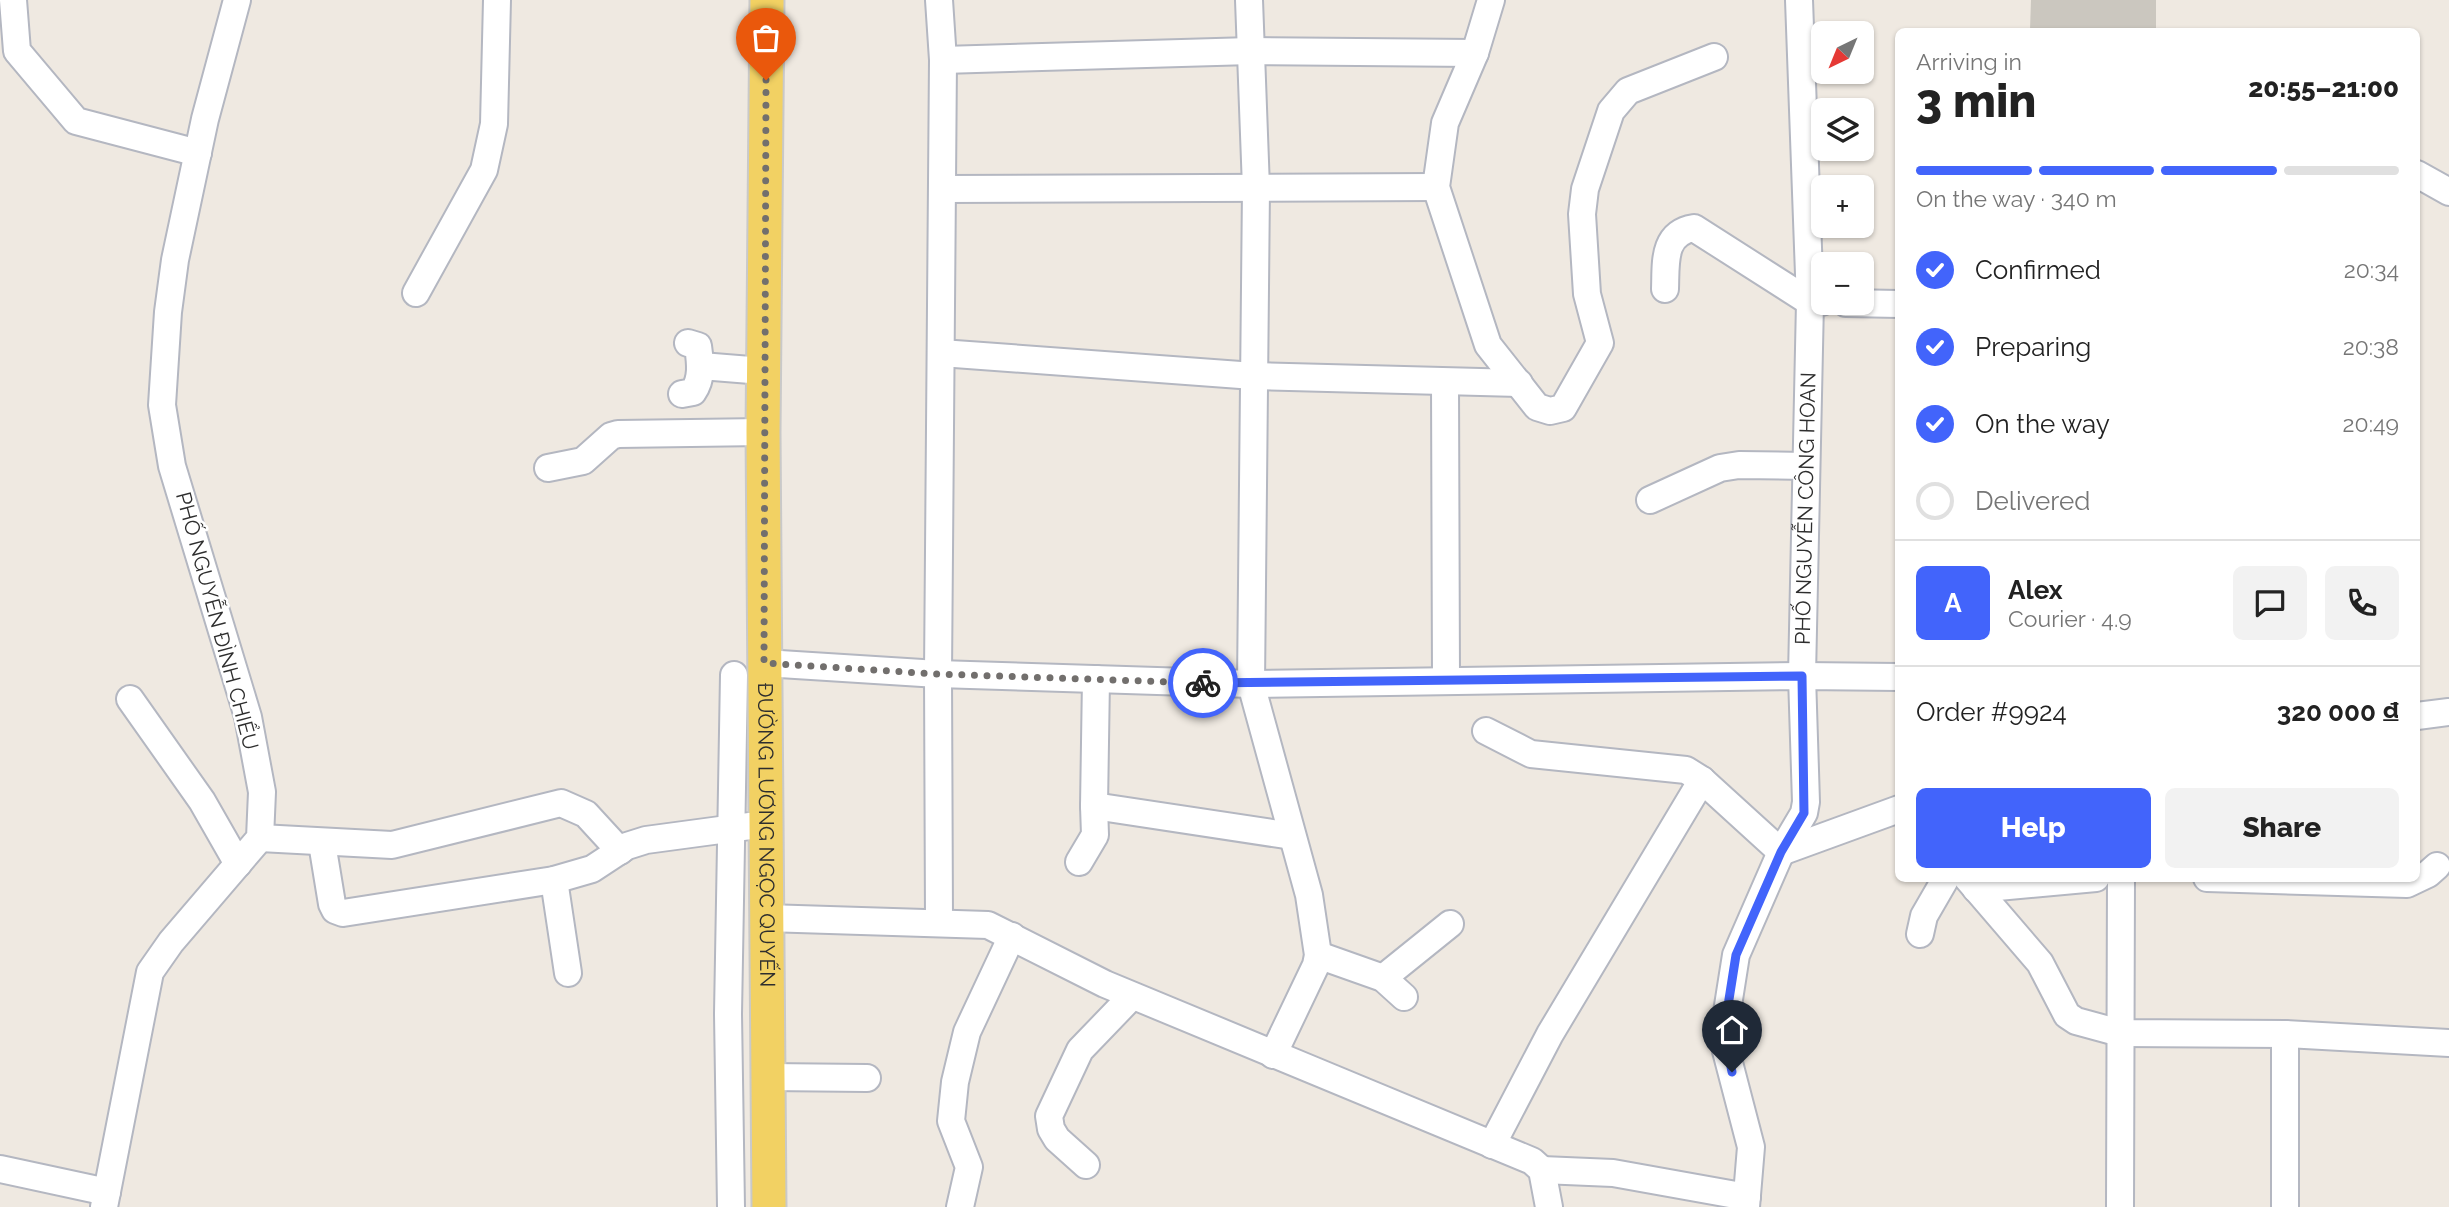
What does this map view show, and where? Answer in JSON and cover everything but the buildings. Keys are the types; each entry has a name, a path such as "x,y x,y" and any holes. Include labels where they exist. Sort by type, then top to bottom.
{"main road":[{"name":"ĐƯỜNG LƯƠNG NGỌC QUYẾN","path":"767,0 763,432 749,669 765,824 769,1207"}],"street":[{"path":"13,0 17,51 76,121 198,153"},
{"name":"PHỐ NGUYỄN ĐÌNH CHIỂU","path":"237,0 198,153 171,282 163,414 172,466 248,717 262,792 260,838"},
{"path":"416,293 484,170 494,124 497,0"},
{"path":"939,0 943,60 937,674 939,921"},
{"path":"1249,0 1256,188 1251,684 1309,895 1318,955 1273,1055"},
{"path":"1491,0 1475,53 1445,122 1436,187 1488,345 1537,407 1550,411 1563,408 1601,343 1587,294 1582,214 1584,189 1611,111 1628,91 1714,57"},
{"name":"PHỐ NGUYỄN CÔNG HOAN","path":"1800,0 1814,252"},
{"path":"943,60 1251,51 1475,53"},
{"path":"2420,176 2449,192"},
{"path":"943,189 1436,187"},
{"path":"1665,289 1667,251 1671,240 1677,233 1693,228 1811,298"},
{"path":"1874,304 1895,304"},
{"name":"PHỐ NGUYỄN CÔNG HOAN","path":"1747,1202 1750,1135 1726,1051 1724,1031 1736,955 1781,852 1804,813 1806,802 1802,676 1806,466 1816,315"},
{"path":"682,394 693,392 697,387 701,366 698,345 688,342"},
{"path":"941,353 1254,376 1519,383"},
{"path":"701,366 763,372"},
{"path":"1445,383 1446,680"},
{"path":"548,468 583,461 611,436 618,434 763,432"},
{"path":"1650,500 1720,468 1739,465 1806,466"},
{"path":"731,1207 728,1014 732,828 749,669 1251,684 1895,677"},
{"path":"1079,862 1095,835 1096,679"},
{"path":"130,699 202,801 238,864"},
{"path":"2420,716 2449,712"},
{"path":"1486,730 1531,754 1678,767 1702,780 1781,852 1895,810"},
{"path":"1492,1145 1550,1034 1702,780"},
{"path":"0,1169 105,1199 150,972 171,942 260,838 392,845 561,803 586,814 620,851"},
{"path":"1094,806 1292,836"},
{"path":"322,843 332,904 335,910 343,912 554,880 592,869 620,851 646,840 765,824"},
{"path":"2420,878 2437,866"},
{"path":"554,880 568,972"},
{"path":"1920,934 1924,916 1944,882"},
{"path":"1971,884 2013,882"},
{"path":"2120,1207 2121,882"},
{"path":"2340,882 2411,882"},
{"path":"1971,884 2040,963 2070,1018 2120,1033 2285,1034 2449,1043"},
{"path":"766,918 939,921 988,925 1056,961 1132,996 1532,1161 1542,1170 1549,1207"},
{"path":"1382,978 1450,924"},
{"path":"960,1207 969,1167 951,1121 956,1082 967,1032 1012,936"},
{"path":"1318,955 1382,978 1404,997"},
{"path":"1086,1165 1057,1139 1051,1129 1049,1116 1080,1050 1132,996"},
{"path":"2285,1034 2285,1207"},
{"path":"768,1077 867,1078"},
{"path":"1542,1170 1613,1173 1747,1202"}],"way so far":[{"path":"766,80 764,663 937,674 1203,683"}],"route":[{"path":"1203,683 1802,676 1806,802 1804,813 1781,852 1736,955 1724,1031 1732,1072"}]}
